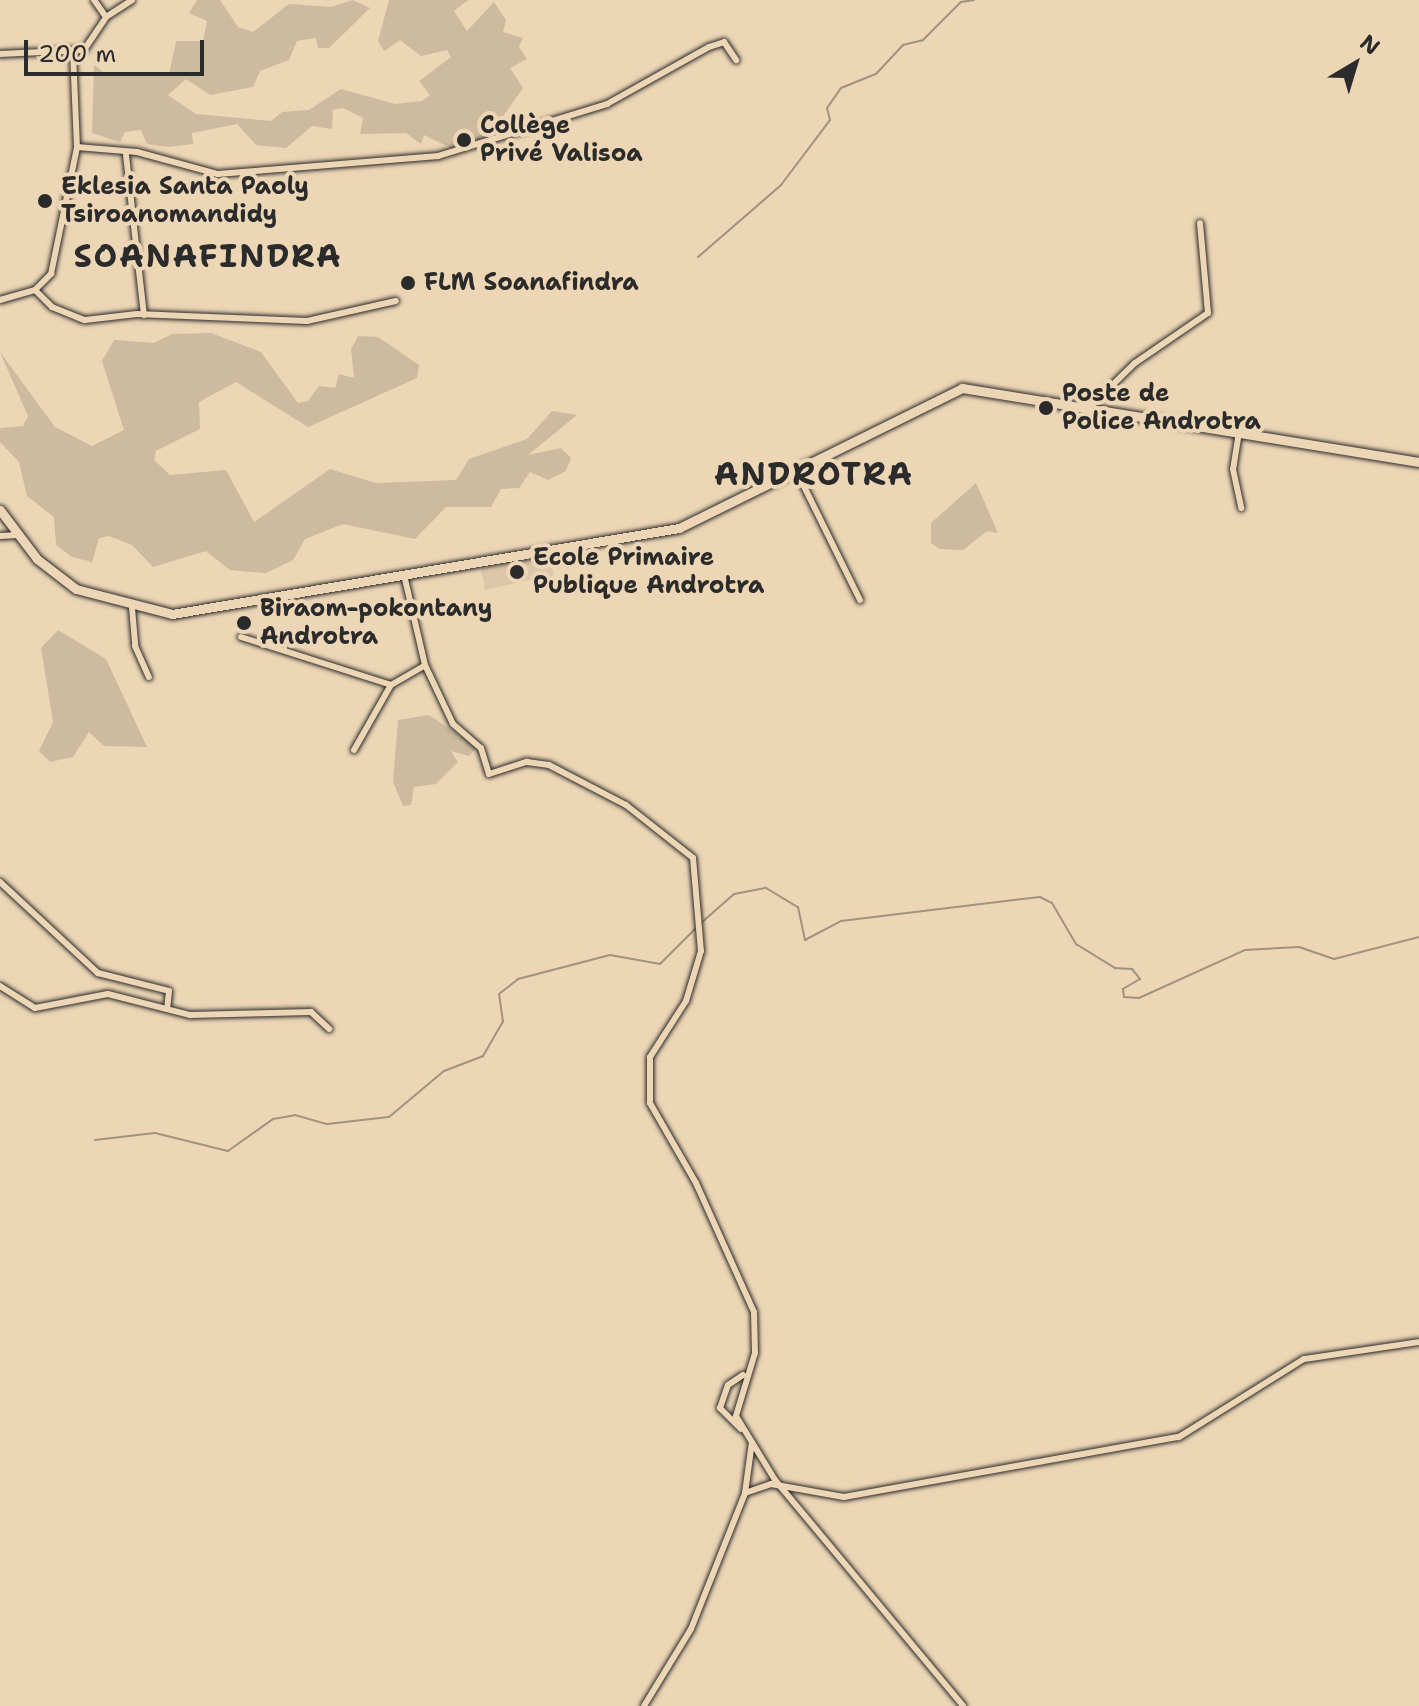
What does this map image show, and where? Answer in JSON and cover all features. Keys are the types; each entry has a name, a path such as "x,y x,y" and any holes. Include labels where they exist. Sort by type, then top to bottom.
{"street":[{"path":"94,0 106,17"},
{"path":"0,54 73,52 92,44 106,17 132,0"},
{"path":"77,147 137,152 218,174 438,156 607,104 709,47 724,42 736,60"},
{"path":"0,300 35,290 51,274 77,147 73,52"},
{"path":"126,155 144,315"},
{"path":"1089,408 1135,363 1208,313 1200,223"},
{"path":"35,290 52,307 85,320 144,315 307,321 396,301"},
{"path":"0,510 18,535 56,576 132,608 172,614 679,528 962,388 1419,462"},
{"path":"1239,432 1233,469 1241,508"},
{"path":"796,470 860,600"},
{"path":"0,536 18,535"},
{"path":"404,575 425,665 453,724 481,748 489,774 527,762 549,765 626,805 693,858 701,951 686,1001 650,1057 650,1103 696,1183 754,1312 757,1339 736,1416 782,1488 963,1706"},
{"path":"132,608 135,646 149,677"},
{"path":"241,637 391,685"},
{"path":"354,750 391,685 425,665"},
{"path":"0,882 98,973 169,991 167,1009"},
{"path":"0,986 35,1008 108,994 190,1015 311,1012 329,1029"},
{"path":"745,1493 771,1484 844,1497 1179,1437 1304,1359 1419,1342"},
{"path":"745,1432 720,1408 728,1385 746,1373"},
{"path":"644,1706 691,1629 745,1493 752,1442"}],"shaded area":[{"path":"197,0 220,0 238,27 253,32 289,4 331,7 353,0 370,8 329,48 318,48 316,38 297,41 289,60 260,71 253,87 210,95 186,79 168,95 196,114 271,121 282,112 309,110 341,89 395,104 422,101 430,95 419,81 451,57 447,50 421,56 400,40 384,51 378,41 389,0 468,0 454,11 467,31 494,2 506,20 503,32 523,38 519,47 527,59 510,68 523,88 485,142 453,149 424,135 421,144 406,133 360,134 363,118 343,108 333,110 332,129 312,126 286,148 256,145 237,124 192,133 193,144 168,147 147,144 141,130 125,132 120,142 92,133 94,65 105,73 169,75 176,41 203,41 207,21 189,13"},
{"path":"211,333 261,352 298,403 308,401 319,386 335,388 339,374 354,378 351,349 358,336 378,337 419,365 417,378 308,427 236,382 199,402 200,429 156,451 154,460 170,475 226,470 254,522 330,469 376,483 456,480 469,459 527,439 552,411 577,415 528,455 561,448 571,458 566,471 548,480 530,472 519,488 501,489 491,507 446,507 415,539 343,524 305,539 293,560 266,573 230,570 206,551 153,567 132,545 109,536 99,538 92,562 72,557 56,545 54,517 27,496 19,462 0,442 0,428 23,426 28,416 0,352 55,427 92,446 124,430 102,361 114,340 154,343 172,334"},
{"path":"976,483 998,533 987,531 963,550 939,549 931,543 931,523"},
{"name":"Ecole Primaire Publique Androtra","path":"549,556 554,575 485,590 481,569"},
{"path":"58,630 106,659 147,747 104,746 89,732 73,757 50,762 39,751 53,722 41,648"},
{"path":"429,715 477,747 469,756 451,751 458,762 436,784 414,787 411,805 403,806 393,782 398,720"}],"waterway":[{"path":"698,257 781,185 830,120 827,108 841,88 876,74 903,45 923,40 961,2 974,0"},
{"path":"701,923 734,894 766,888 798,907 805,940 841,921 1040,897 1052,903 1076,944 1115,968 1132,969 1140,979 1123,989 1124,997 1139,998 1245,950 1299,947 1334,959 1419,937"},
{"path":"95,1140 155,1133 228,1151 273,1119 295,1115 327,1124 389,1117 444,1071 483,1056 503,1022 499,994 518,979 610,955 660,964 697,927"}],"place":[{"name":"Collège Privé Valisoa","path":"464,140"},
{"name":"Eklesia Santa Paoly Tsiroanomandidy","path":"45,201"},
{"name":"FLM Soanafindra","path":"408,283"},
{"name":"Poste de Police Androtra","path":"1046,408"},
{"name":"Ecole Primaire Publique Androtra","path":"517,572"},
{"name":"Biraom-pokontany Androtra","path":"244,623"}],"district":[{"name":"SOANAFINDRA","path":"208,256"},
{"name":"ANDROTRA","path":"814,474"}]}
